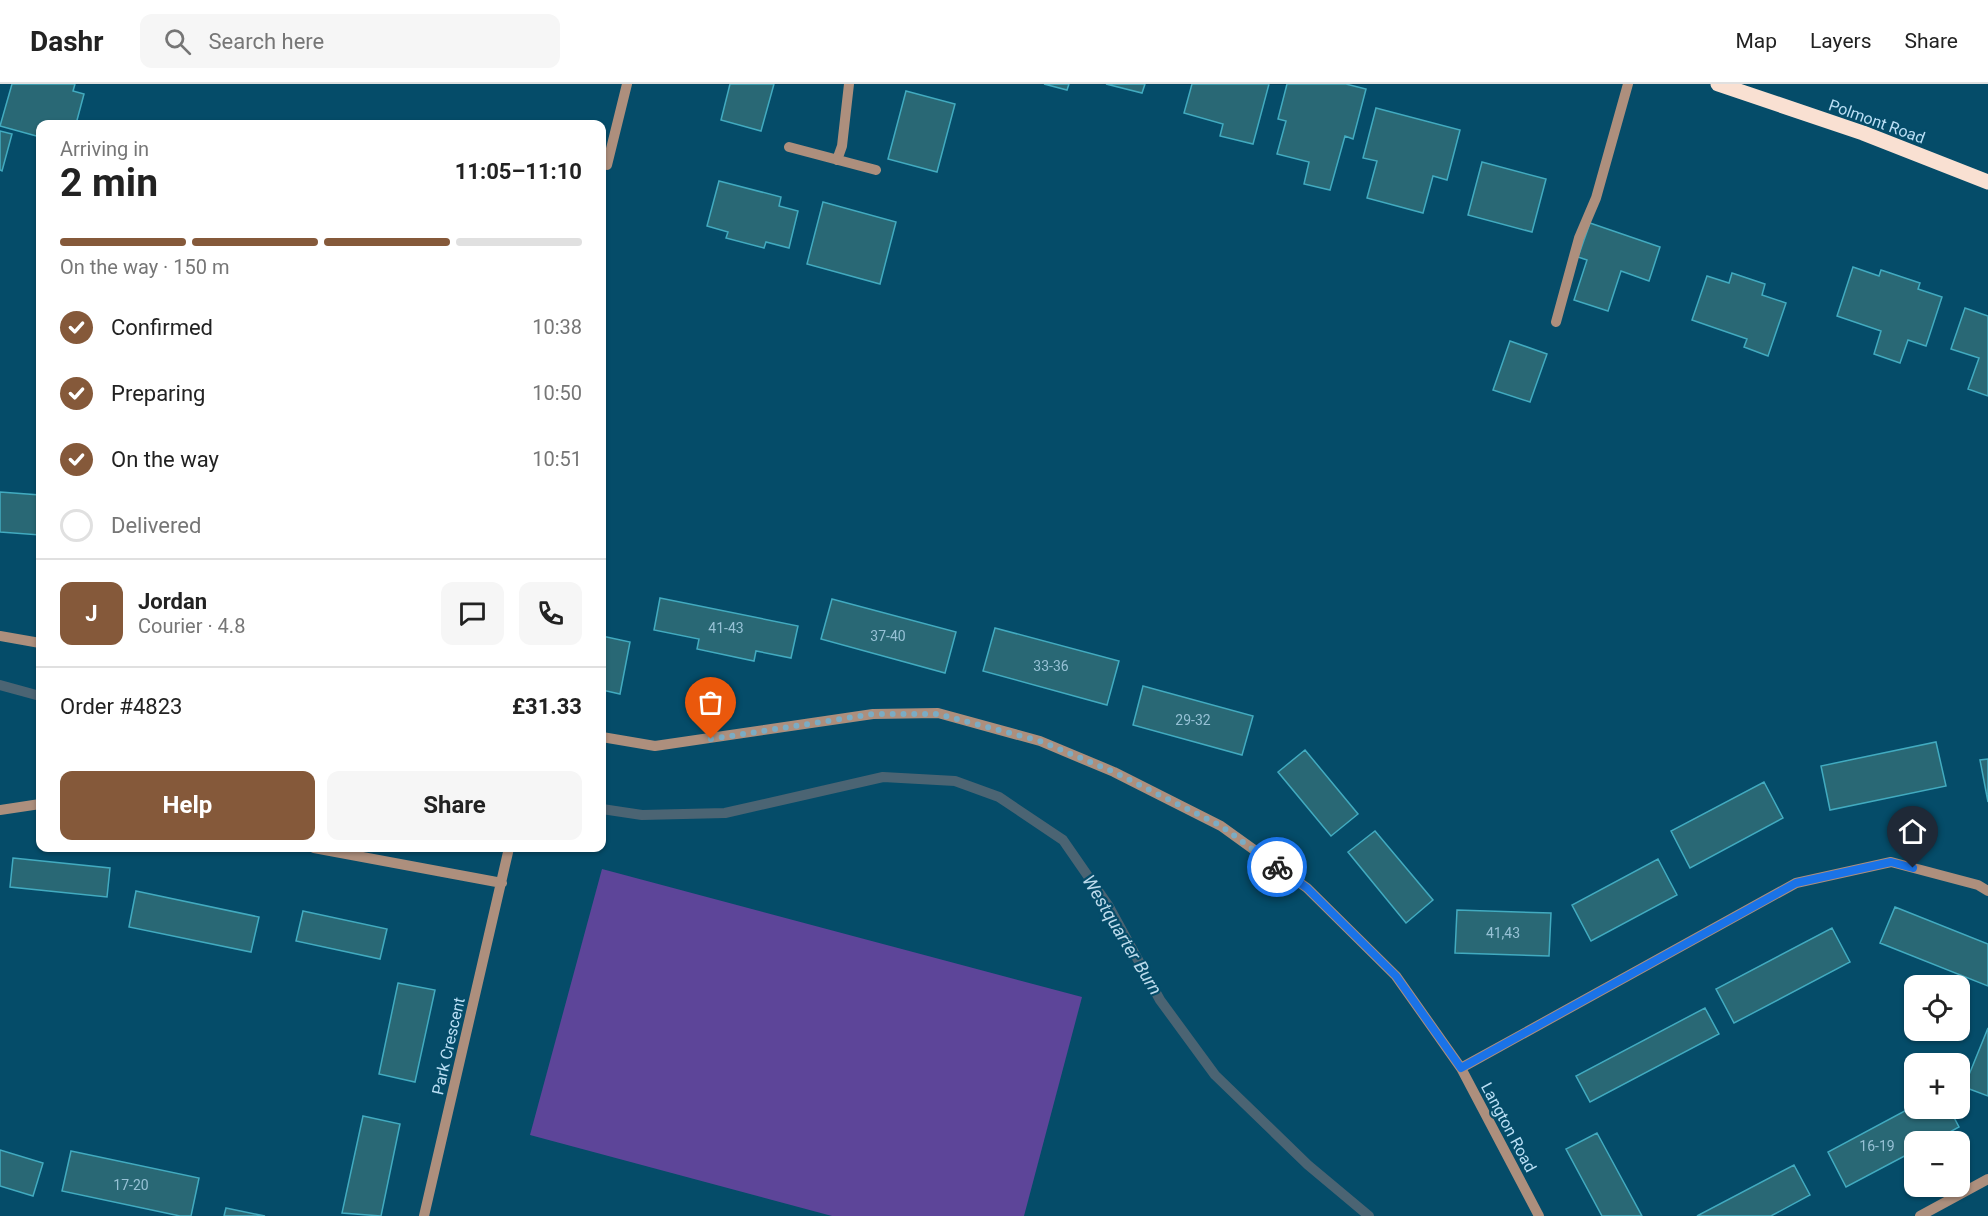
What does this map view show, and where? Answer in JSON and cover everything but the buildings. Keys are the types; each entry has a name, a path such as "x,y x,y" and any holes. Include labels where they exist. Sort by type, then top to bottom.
{"main road":[{"name":"Polmont Road","path":"1718,84 1863,133 1988,182"}],"street":[{"path":"607,165 627,84"},
{"path":"837,160 842,146 849,84"},
{"path":"1556,322 1579,238 1596,198 1628,84"},
{"path":"789,147 876,170"},
{"path":"0,636 36,642"},
{"name":"Langton Road","path":"606,738 655,746 873,714 938,714 1040,741 1114,772 1221,826 1307,888 1396,976 1461,1068 1539,1216"},
{"path":"0,810 36,805"},
{"path":"335,852 502,883"},
{"name":"Park Crescent","path":"424,1216 508,852"},
{"path":"1461,1068 1796,883 1891,862 1978,885 1988,891"},
{"path":"1920,1216 1988,1179"}],"shaded area":[{"path":"602,869 1082,997 1024,1216 832,1216 530,1135"}],"waterway":[{"name":"Westquarter Burn","path":"0,685 36,695"},
{"name":"Westquarter Burn","path":"606,810 642,815 725,813 883,777 955,781 999,797 1063,840 1108,905 1160,1000 1215,1075 1308,1165 1369,1216"}],"way so far":[{"path":"711,739 788,725 873,714 938,714 1040,741 1114,772 1221,826 1277,867"}],"route":[{"path":"1277,867 1307,888 1396,976 1461,1068 1796,883 1891,862 1913,868"}]}
